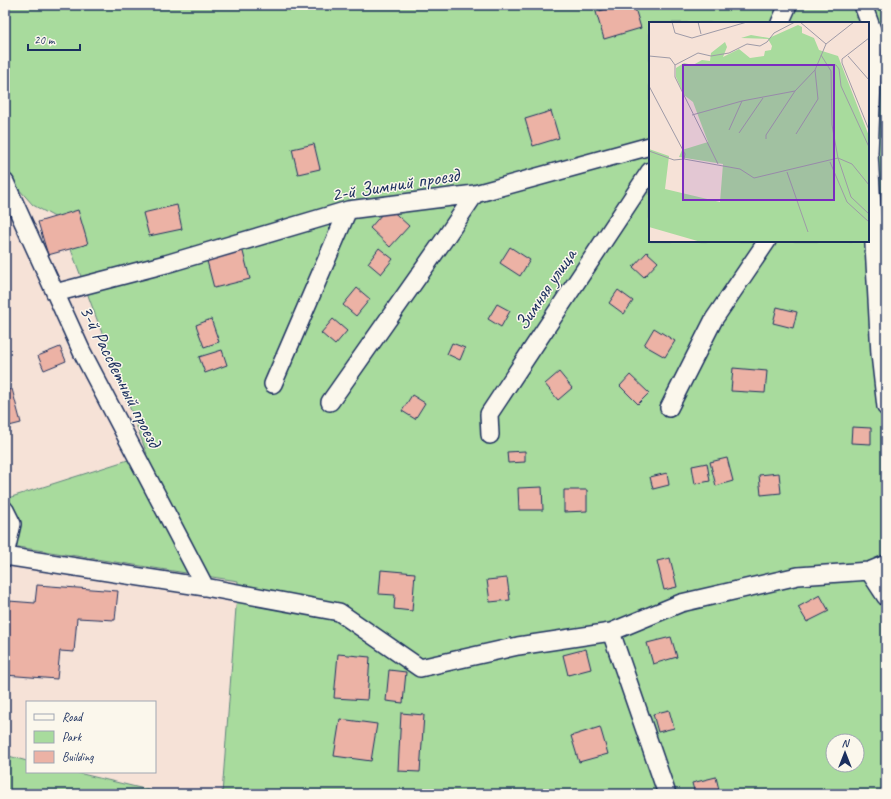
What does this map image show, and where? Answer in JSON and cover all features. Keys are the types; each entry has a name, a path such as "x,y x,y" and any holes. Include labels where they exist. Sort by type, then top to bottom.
{"street":[{"path":"780,22 788,5"},
{"path":"863,5 874,35 869,153 880,354 886,407"},
{"name":"2-й Зимний проезд","path":"55,293 166,264 348,210 475,194 649,146"},
{"name":"Зимняя улица","path":"490,435 489,414 649,173"},
{"name":"3-й Рассветный проезд","path":"5,182 82,352 205,587"},
{"path":"330,402 475,194"},
{"path":"273,384 348,210"},
{"path":"669,408 714,319 766,242"},
{"path":"9,517 5,556 205,587 339,612 420,668 518,646 612,632 681,602 798,576 869,571 886,564"},
{"path":"869,571 886,597"},
{"path":"612,632 667,794"}],"green space":[{"path":"5,5 886,5 886,794 222,794 238,581 5,545 5,499 147,454 60,220 33,205 5,172"},
{"path":"5,755 26,761 26,773 78,773 165,794 5,794"}],"building":[{"path":"620,5 634,5 641,28 604,39 596,12"},
{"path":"886,48 886,79 881,49"},
{"path":"551,111 559,138 533,146 525,119"},
{"path":"314,144 320,169 298,174 292,149"},
{"path":"177,205 182,229 149,236 143,213"},
{"path":"388,207 409,226 390,247 370,228"},
{"path":"78,210 88,244 48,255 38,222"},
{"path":"510,247 530,260 520,276 500,263"},
{"path":"242,248 250,279 214,288 206,257"},
{"path":"379,248 393,259 381,274 368,263"},
{"path":"647,252 658,262 644,277 633,267"},
{"path":"357,288 370,299 356,316 343,305"},
{"path":"618,290 633,301 624,314 609,303"},
{"path":"497,304 510,311 501,327 488,319"},
{"path":"777,307 797,312 793,328 773,323"},
{"path":"211,319 219,342 204,347 196,325"},
{"path":"333,319 347,331 335,345 321,333"},
{"path":"654,328 675,341 665,357 644,345"},
{"path":"452,343 465,348 460,360 447,354"},
{"path":"60,347 66,361 44,370 38,356"},
{"path":"222,350 227,365 205,373 199,357"},
{"path":"733,368 767,371 765,393 731,391"},
{"path":"559,372 572,388 558,400 545,384"},
{"path":"630,375 649,393 638,404 620,386"},
{"path":"12,389 21,423 5,427 5,391"},
{"path":"412,395 425,403 415,419 402,411"},
{"path":"852,427 871,428 871,444 851,443"},
{"path":"525,451 525,462 508,463 507,452"},
{"path":"727,458 733,481 716,486 710,462"},
{"path":"707,463 710,481 695,484 692,466"},
{"path":"667,473 669,485 653,489 650,477"},
{"path":"779,473 781,493 761,495 759,475"},
{"path":"542,487 543,510 519,510 518,488"},
{"path":"564,490 587,490 587,511 564,512"},
{"path":"670,558 677,587 664,590 657,561"},
{"path":"381,570 415,573 412,611 394,609 395,595 379,594"},
{"path":"507,578 510,600 490,602 487,580"},
{"path":"37,585 118,591 115,620 77,618 74,652 60,651 57,679 5,675 5,650 9,601 35,603"},
{"path":"820,595 829,611 807,622 798,607"},
{"path":"671,637 677,657 653,664 647,643"},
{"path":"586,649 591,669 568,675 563,655"},
{"path":"338,654 370,657 367,700 334,698"},
{"path":"389,670 406,672 403,703 386,701"},
{"path":"669,710 674,728 658,732 653,714"},
{"path":"401,713 424,715 420,772 398,771"},
{"path":"340,719 377,724 371,761 334,756"},
{"path":"600,727 608,754 579,762 571,736"},
{"path":"716,777 720,794 695,794 692,783"}]}
